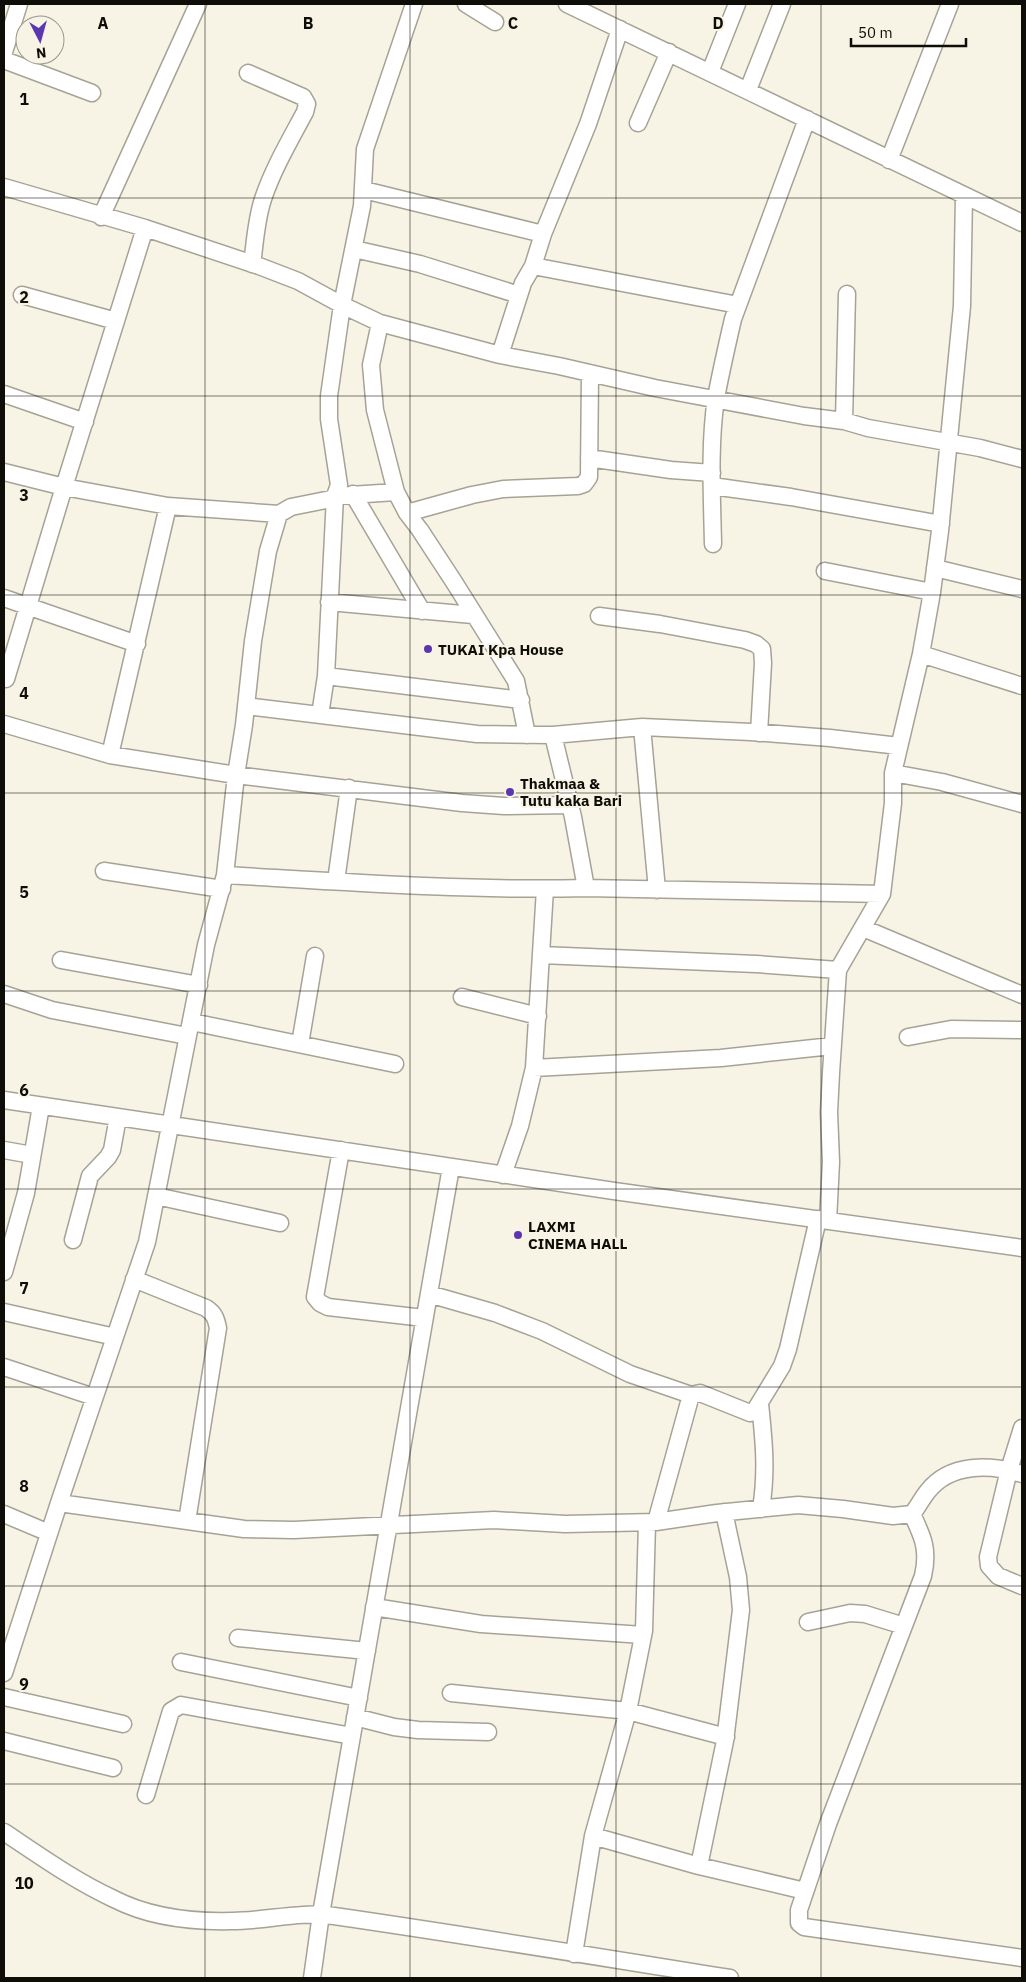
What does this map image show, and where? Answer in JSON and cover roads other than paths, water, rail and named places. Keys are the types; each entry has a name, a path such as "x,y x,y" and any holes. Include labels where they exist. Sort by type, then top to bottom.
{"street":[{"path":"4,52 18,4"},
{"path":"102,217 198,4"},
{"path":"320,715 326,676 335,496 339,485 329,419 329,396 342,305 364,190 362,169 365,149 414,4"},
{"path":"466,4 495,22"},
{"path":"567,4 807,118 1022,224"},
{"path":"710,72 737,4"},
{"path":"748,90 782,4"},
{"path":"889,160 950,4"},
{"path":"500,355 523,283 533,266 543,234 588,124 620,29"},
{"path":"638,123 669,52"},
{"path":"4,60 92,93"},
{"path":"248,73 304,97 307,104 305,112 263,199 258,217 252,264"},
{"path":"713,544 712,479 716,399 733,319 807,118"},
{"path":"4,187 102,217 146,228 252,264 298,281 380,323 500,355 655,388 844,421 868,428 980,448 1022,459"},
{"path":"364,190 543,234"},
{"path":"428,1294 503,1316 542,1331 630,1374 691,1395 700,1393 750,1413 756,1410 782,1366 823,1220 831,1162 829,1112 838,970 882,894 893,803 893,773 921,654 932,592 941,524 962,306 964,196"},
{"path":"6,680 84,422 146,228"},
{"path":"354,249 420,264 519,295"},
{"path":"533,266 738,305"},
{"path":"844,421 846,294"},
{"path":"22,295 116,321"},
{"path":"380,323 371,365 375,410 396,492 407,514 444,567 516,681 527,735"},
{"path":"407,514 472,495 503,489 578,486 588,480 590,373"},
{"path":"4,394 84,422"},
{"path":"589,458 671,470 791,497 941,524"},
{"path":"4,472 64,487 168,506 279,514 291,507 331,499 335,496 396,492"},
{"path":"353,494 422,611"},
{"path":"110,755 168,506"},
{"path":"4,1673 147,1242 206,945 224,882 256,623 268,551 279,514"},
{"path":"935,568 1022,589"},
{"path":"825,570 932,592"},
{"path":"4,598 137,644"},
{"path":"329,602 473,615"},
{"path":"599,616 660,624 745,640 756,644 762,649 763,663 759,733"},
{"path":"921,654 1022,686"},
{"path":"326,676 521,700"},
{"path":"246,706 477,734 553,735 642,727 830,738 899,746"},
{"path":"4,724 110,755 236,775 462,803 504,806 570,805"},
{"path":"642,727 657,890"},
{"path":"553,735 570,805 586,888"},
{"path":"893,773 942,782 1022,804"},
{"path":"336,881 349,788"},
{"path":"104,871 224,882 336,881 545,889 586,888 882,894"},
{"path":"504,1175 520,1126 534,1068 545,889"},
{"path":"863,928 1022,995"},
{"path":"541,954 756,964 838,970"},
{"path":"300,1044 315,956"},
{"path":"61,960 199,985"},
{"path":"4,994 52,1010 300,1044 395,1064"},
{"path":"462,997 538,1016"},
{"path":"908,1037 951,1029 1022,1030"},
{"path":"534,1068 720,1058 832,1046"},
{"path":"4,1100 504,1175 1022,1248"},
{"path":"4,1272 26,1193 41,1106"},
{"path":"73,1240 90,1176 112,1150 118,1117"},
{"path":"4,1150 32,1155"},
{"path":"341,1150 315,1297 320,1304 328,1307 424,1318"},
{"path":"312,1978 321,1914 451,1167"},
{"path":"156,1196 280,1223"},
{"path":"134,1279 206,1308 213,1313 218,1328 187,1521"},
{"path":"4,1312 115,1336"},
{"path":"4,1367 94,1398"},
{"path":"574,1954 593,1836 628,1711 643,1635 652,1522 691,1395"},
{"path":"760,1404 766,1452 765,1486 761,1509"},
{"path":"1022,1428 1016,1472 988,1557 989,1566 998,1576 1022,1586"},
{"path":"59,1503 252,1529 294,1530 494,1520 565,1524 652,1522 724,1512 798,1505 894,1516 912,1514 928,1491 944,1475 974,1467 1016,1472"},
{"path":"699,1866 726,1737 741,1610 738,1577 724,1512"},
{"path":"4,1514 49,1533"},
{"path":"912,1514 926,1546 924,1576 828,1824 805,1891 798,1917 799,1923 804,1927 1022,1958"},
{"path":"374,1607 481,1624 643,1635"},
{"path":"808,1622 850,1613 865,1614 904,1626"},
{"path":"238,1638 367,1650"},
{"path":"181,1662 359,1698"},
{"path":"451,1693 628,1711 726,1737"},
{"path":"4,1697 122,1724"},
{"path":"146,1795 171,1711 181,1705 186,1704 352,1736"},
{"path":"355,1717 418,1730 488,1732"},
{"path":"4,1741 113,1768"},
{"path":"4,1832 69,1876 115,1900 150,1912 191,1920 233,1921 321,1914 497,1939 574,1954 730,1978"},
{"path":"593,1836 699,1866 805,1891"}],"place":[{"name":"TUKAI Kpa House","path":"428,649"},
{"name":"Thakmaa & Tutu kaka Bari","path":"510,792"},
{"name":"LAXMI CINEMA HALL","path":"518,1235"}]}
